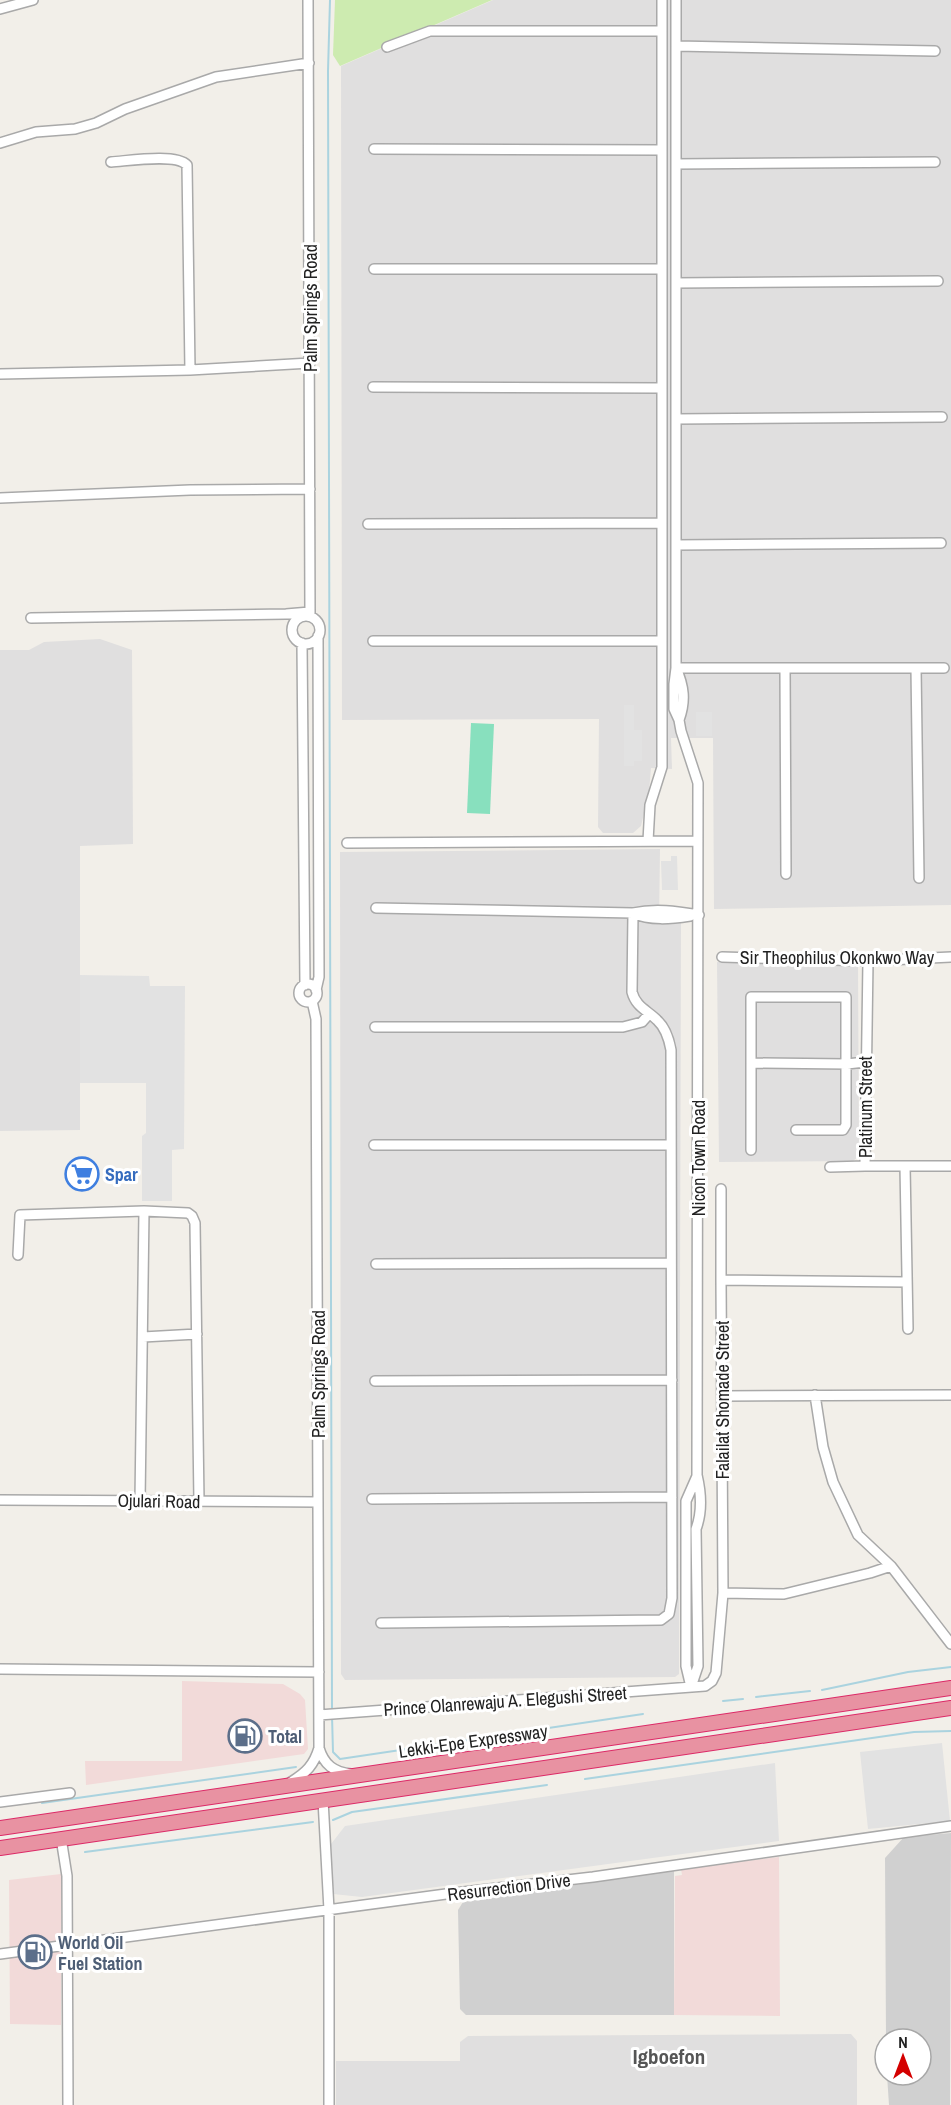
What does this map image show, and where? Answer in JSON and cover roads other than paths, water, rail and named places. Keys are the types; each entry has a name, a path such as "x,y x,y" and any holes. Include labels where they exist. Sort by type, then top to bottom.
{"highway":[{"name":"Lekki-Epe Expressway","path":"0,1828 951,1688"},
{"name":"Lekki-Epe Expressway","path":"0,1848 951,1708"}],"street":[{"path":"3,5 33,0"},
{"name":"Palm Springs Road","path":"308,0 310,614"},
{"path":"648,841 650,806 663,767 663,0"},
{"name":"Nicon Town Road","path":"676,0 676,668 674,709 698,783 697,1475 699,1520 691,1529"},
{"path":"387,47 430,30 663,30"},
{"path":"676,46 935,51"},
{"path":"0,143 36,132 75,129 96,123 125,109 216,77 309,63"},
{"path":"374,149 663,150"},
{"path":"111,162 164,158 184,161 187,165 190,370"},
{"path":"676,164 934,162"},
{"path":"374,269 663,269"},
{"path":"676,283 938,281"},
{"path":"0,374 190,370 310,363"},
{"path":"373,387 663,388"},
{"path":"676,419 942,417"},
{"path":"0,498 190,490 310,489"},
{"path":"368,524 663,523"},
{"path":"676,545 941,543"},
{"path":"310,614 301,616 292,625 292,634 302,643 311,643 318,636"},
{"path":"31,618 310,614 318,622 320,632 318,636 320,864 318,977 316,996 312,1001 303,1001 299,996 300,990 305,985 302,643"},
{"path":"373,641 663,641"},
{"path":"676,668 944,668"},
{"path":"785,668 786,874"},
{"path":"916,668 919,878"},
{"path":"347,843 698,841"},
{"path":"376,908 633,913 644,918 699,915"},
{"path":"381,1623 661,1620 669,1614 672,1598 672,1380 669,1042 663,1027 634,1001 632,992 633,913"},
{"name":"Sir Theophilus Okonkwo Way","path":"722,957 868,961 951,957"},
{"name":"Platinum Street","path":"868,961 865,1166 951,1166"},
{"path":"305,985 316,990"},
{"path":"751,1150 751,997 846,997 846,1125 843,1130 796,1130"},
{"name":"Palm Springs Road","path":"312,1001 316,1011 319,1672 327,1714 319,1748"},
{"path":"375,1027 623,1027 642,1022 649,1014"},
{"path":"751,1063 847,1064 865,1062"},
{"path":"374,1145 671,1145"},
{"path":"830,1167 865,1166"},
{"path":"905,1166 908,1329"},
{"name":"Falailat Shomade Street","path":"691,1687 705,1686 712,1681 716,1673 723,1593 721,1542 722,1190"},
{"path":"140,1501 144,1211"},
{"path":"18,1256 20,1215 144,1211 188,1213 192,1216 195,1223 199,1501"},
{"path":"376,1264 671,1263"},
{"path":"721,1280 907,1282"},
{"path":"143,1336 197,1334"},
{"path":"375,1382 672,1380"},
{"path":"815,1395 823,1447 833,1482 858,1535 891,1566 951,1644"},
{"path":"723,1396 951,1395"},
{"name":"Nicon Town Road","path":"691,1687 698,1666 691,1529 686,1501 697,1475"},
{"path":"372,1499 672,1497"},
{"name":"Ojulari Road","path":"0,1500 318,1502"},
{"path":"686,1501 699,1501"},
{"path":"723,1593 784,1594 891,1566"},
{"path":"0,1669 319,1672"},
{"name":"Prince Olanrewaju A. Elegushi Street","path":"327,1714 691,1687"},
{"path":"319,1748 327,1764 334,1770 346,1774 365,1775"},
{"path":"281,1788 302,1776 310,1767 319,1748"},
{"path":"0,1802 70,1793"},
{"path":"323,1800 329,1910 329,2105"},
{"name":"Resurrection Drive","path":"0,1954 593,1877 951,1826"},
{"path":"61,1838 67,1876 68,2105"}],"waterway":[{"path":"330,0 328,71 332,1710"},
{"path":"822,1690 908,1672 951,1667"},
{"path":"756,1697 810,1691"},
{"path":"723,1701 743,1699"},
{"path":"332,1716 333,1752 340,1759 643,1714"},
{"path":"585,1779 914,1732 951,1731"},
{"path":"42,1803 296,1767"},
{"path":"333,1820 352,1812 547,1785"},
{"path":"85,1852 313,1822"}],"place":[{"name":"Spar","path":"82,1174"},
{"name":"Total","path":"245,1736"},
{"name":"World Oil Fuel Station","path":"35,1952"}],"district":[{"name":"Igboefon","path":"669,2056"}]}
